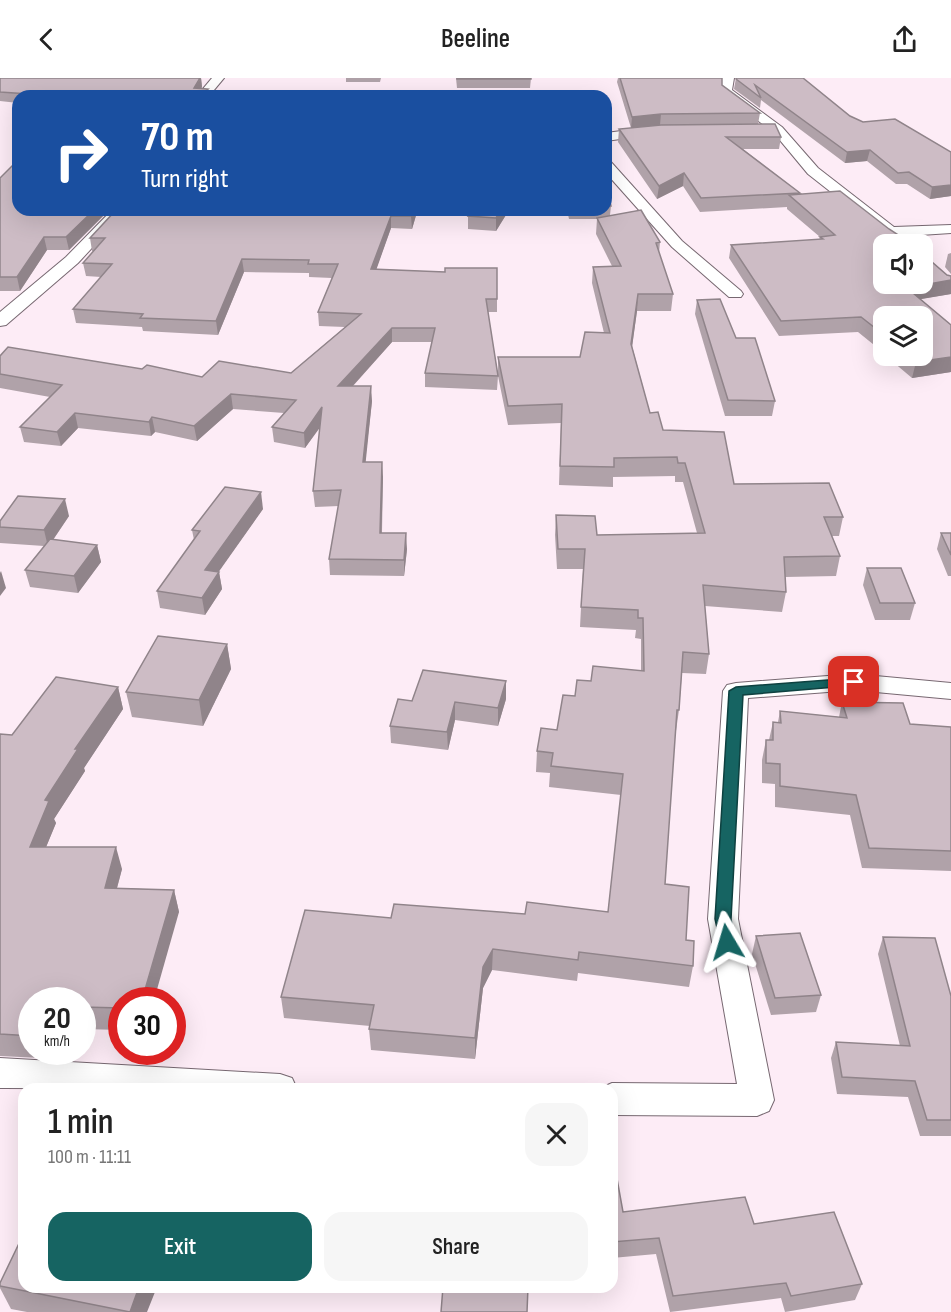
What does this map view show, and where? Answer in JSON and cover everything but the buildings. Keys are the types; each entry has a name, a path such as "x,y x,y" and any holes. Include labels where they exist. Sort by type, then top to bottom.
{"street":[{"path":"208,90 218,78"},
{"path":"728,78 726,91 778,130 813,171 894,234"},
{"path":"612,136 660,130"},
{"path":"754,130 778,130"},
{"path":"612,172 677,244 735,294"},
{"path":"0,321 72,260 114,216"},
{"path":"891,232 951,229"},
{"path":"618,1099 757,1100 723,919 736,691 854,682 951,691"},
{"path":"0,1073 175,1083"}],"route":[{"path":"727,942 723,919 736,691 854,682"}]}
